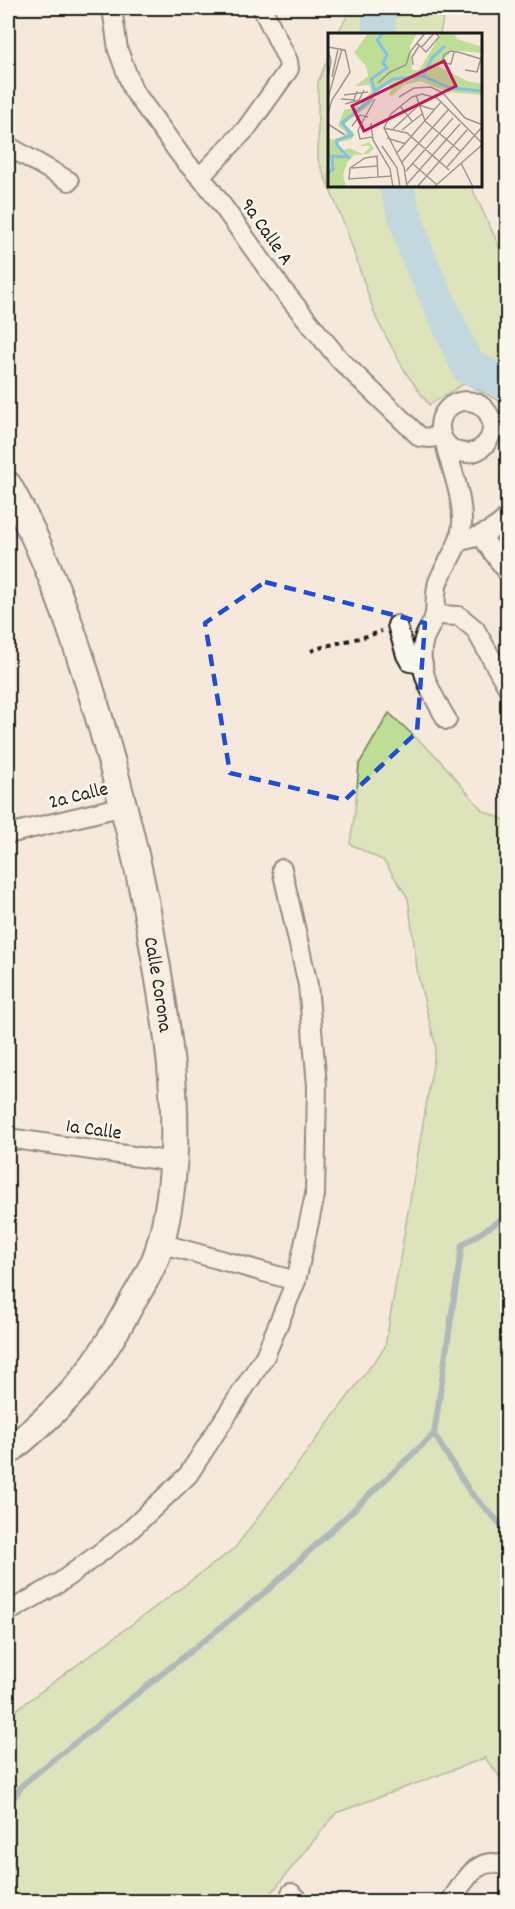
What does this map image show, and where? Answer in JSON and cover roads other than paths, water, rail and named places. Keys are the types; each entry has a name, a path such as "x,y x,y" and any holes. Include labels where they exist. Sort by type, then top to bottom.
{"street":[{"name":"9a Calle A","path":"112,8 118,50 132,90 184,160 209,187 282,289 340,360 420,437 443,439"},
{"path":"200,177 246,129 289,69 288,61 262,8"},
{"path":"8,146 69,181"},
{"path":"443,439 459,452 476,451 489,440 500,422 486,409 472,401 464,400 449,406 444,412 440,427 443,439 461,500 462,524 459,541 438,583 434,600 435,615 424,640 423,674 447,720"},
{"name":"Calle Corona","path":"8,485 36,542 75,639 116,773 145,895 167,1023 173,1082 174,1162 171,1195 157,1255 120,1324 77,1387 38,1428 8,1452"},
{"path":"459,541 481,536 507,516"},
{"path":"481,536 507,573"},
{"path":"435,615 459,616 475,629 507,688"},
{"path":"397,625 410,662 423,664"},
{"name":"2a Calle","path":"8,834 124,806"},
{"path":"8,1612 59,1583 127,1533 188,1475 265,1356 296,1281 315,1195 317,1085 308,985 282,869"},
{"name":"1a Calle","path":"8,1138 174,1162"},
{"path":"160,1243 296,1281"},
{"path":"450,1902 482,1864 493,1862 507,1868"}],"waterway":[{"path":"379,8 379,33"},
{"path":"397,188 417,254 468,367 508,383"},
{"path":"8,1806 23,1784 269,1589 434,1434 462,1245 502,1219 508,1190"},
{"path":"434,1434 470,1492 508,1532"}]}
